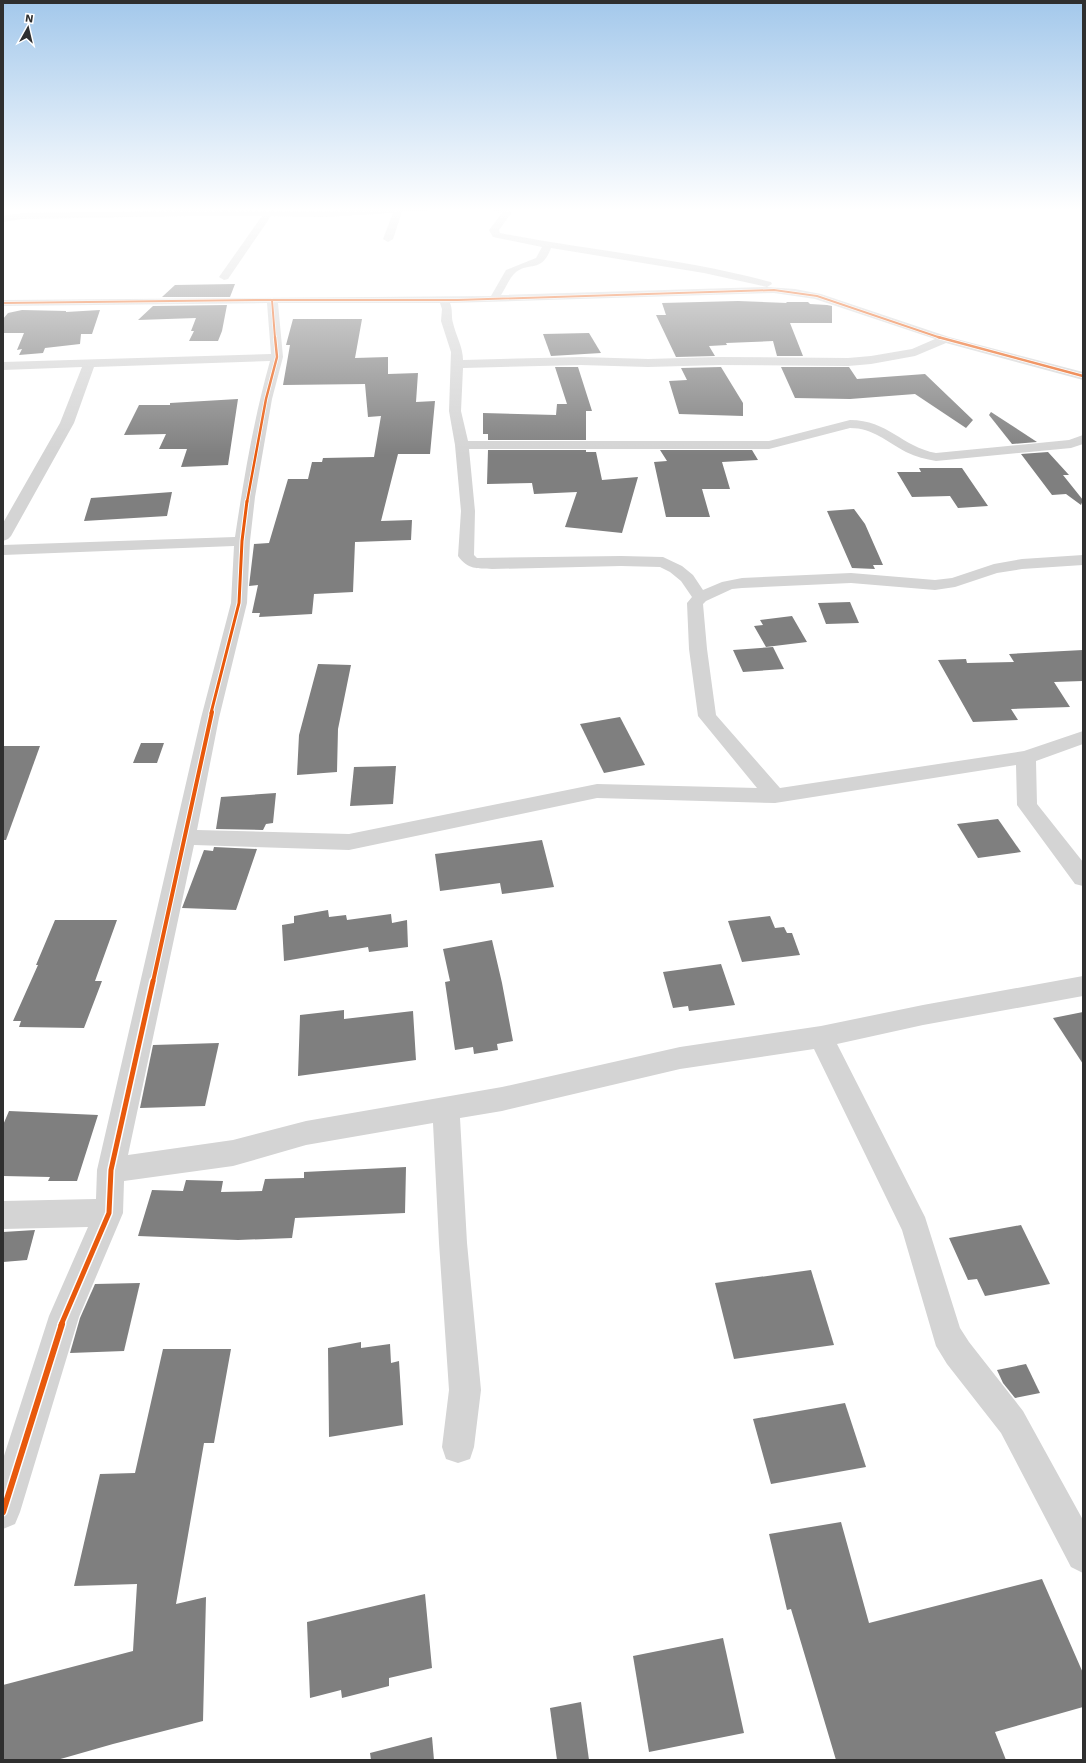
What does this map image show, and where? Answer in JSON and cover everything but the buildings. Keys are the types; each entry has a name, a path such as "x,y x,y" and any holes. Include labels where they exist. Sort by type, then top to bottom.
{"street":[{"path":"494,299 499,290"},
{"path":"789,290 817,296 945,339 1083,376"},
{"path":"3,303 444,300 766,291 795,292"},
{"path":"3,1512 64,1316 109,1213 111,1170 210,718 239,603 242,541 248,497 266,399 278,357 272,300"},
{"path":"444,300 447,309 447,321 457,352 455,411 462,445 468,511 466,556 473,562 492,564 621,561 663,562 676,569 687,578 700,597"},
{"path":"456,364 508,364 581,361 648,363 719,361 848,362 871,360 915,352 945,339"},
{"path":"3,366 278,357"},
{"path":"3,536 67,423 89,364"},
{"path":"462,445 769,445 850,424 863,424 875,428 912,450 924,455 936,457 1071,444 1083,439"},
{"path":"3,550 242,541"},
{"path":"774,796 707,716 696,622 695,603 700,597 728,585 742,583 851,578 935,585 955,582 994,569 1022,564 1083,560"},
{"path":"185,837 349,842 597,791 774,796 1026,757 1083,737"},
{"path":"1026,757 1027,806 1083,878"},
{"path":"111,1170 234,1153 306,1132 502,1099 680,1058 821,1037 923,1015 1083,986"},
{"path":"821,1037 916,1227 947,1335 958,1352 1012,1422 1083,1555"},
{"path":"446,1109 453,1243 465,1390 458,1447"},
{"path":"3,1215 109,1213"}],"cycle path":[{"path":"3,303 257,300 458,300 765,290"},
{"path":"777,290 817,296 945,339 1083,376"},
{"path":"3,1512 64,1316 109,1213 111,1170 210,718 239,603 242,541 248,497 266,399 277,357 272,300"}]}
